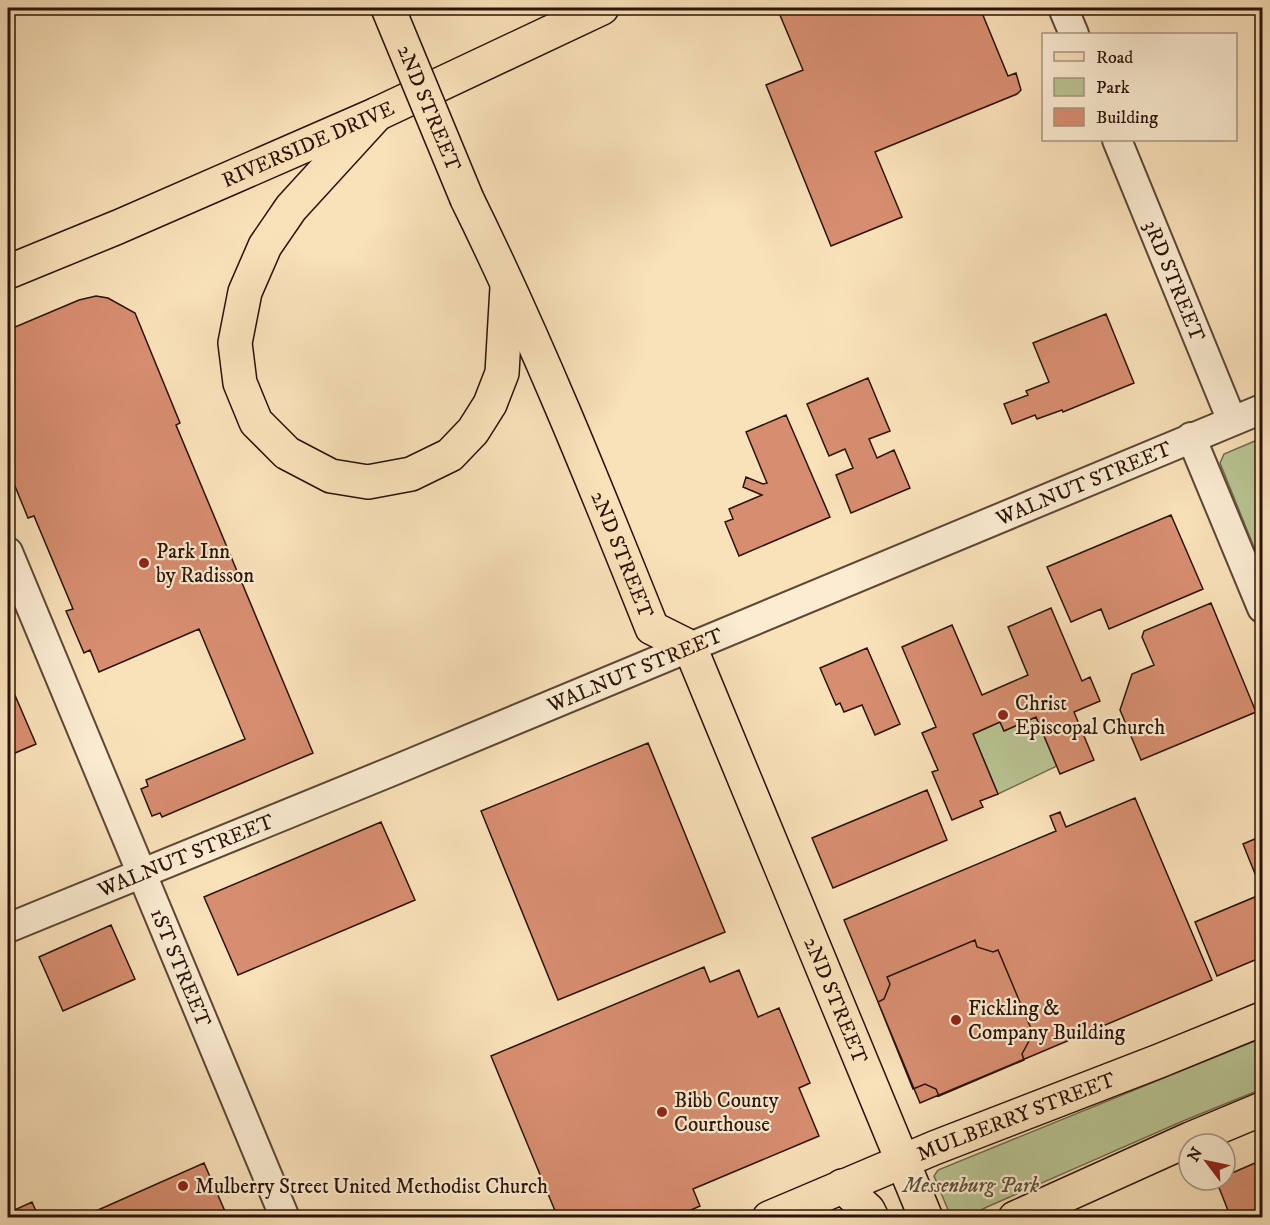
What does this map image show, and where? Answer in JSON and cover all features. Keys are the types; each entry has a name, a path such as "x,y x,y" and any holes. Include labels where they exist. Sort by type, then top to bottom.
{"main road":[{"name":"2ND STREET","path":"388,8 467,199 507,279 600,497 652,628 690,646 926,1218"},
{"name":"RIVERSIDE DRIVE","path":"8,272 118,227 377,114 602,8"},
{"path":"377,114 291,208 265,246 244,292 235,343 240,383 256,422 287,453 331,476 368,482 411,474 450,455 473,431 490,404 502,373 507,279"},
{"name":"MULBERRY STREET","path":"769,1218 902,1160 1263,1019"},
{"path":"1015,1218 1190,1139 1263,1109"},
{"path":"842,1186 868,1210 872,1218"}],"street":[{"path":"1063,8 1074,33"},
{"name":"3RD STREET","path":"1117,141 1232,421"},
{"name":"WALNUT STREET","path":"8,928 444,750 1191,437 1263,409"},
{"path":"1191,437 1263,608"},
{"name":"1ST STREET","path":"8,552 285,1218"}],"green space":[{"path":"1262,438 1262,567 1220,463 1224,454"},
{"path":"1036,717 1057,766 998,794 973,734 1000,722 1004,731"},
{"name":"Messenburg Park","path":"1262,1038 1262,1089 1183,1121 967,1217 951,1217 934,1176 938,1170"}],"building":[{"path":"777,8 821,8 824,14 839,8 865,8 867,14 882,8 980,8 1008,76 1016,73 1021,90 1017,94 875,152 902,217 831,246 766,85 803,70"},
{"name":"Park Inn by Radisson","path":"96,296 108,298 135,313 180,423 176,425 313,753 162,817 160,813 152,816 141,789 148,786 146,780 245,739 199,629 99,672 90,650 84,653 66,611 73,609 34,516 28,518 8,469 8,330 79,300"},
{"path":"1106,314 1134,383 1063,412 1062,410 1037,419 1035,415 1012,424 1004,404 1028,395 1026,391 1049,382 1033,343"},
{"path":"868,378 890,431 869,439 877,458 894,450 910,488 851,513 836,475 853,468 845,449 829,456 807,404"},
{"path":"786,415 830,517 739,556 725,522 733,519 729,509 762,495 743,487 746,477 763,484 767,483 746,432"},
{"path":"1171,515 1203,589 1109,629 1101,609 1071,622 1047,567"},
{"path":"1211,603 1256,712 1141,760 1120,710 1132,674 1154,665 1142,637 1144,631"},
{"name":"Christ Episcopal Church","path":"1051,608 1082,681 1090,677 1100,701 1074,712 1094,760 1060,774 1036,717 1004,731 1000,722 973,734 998,794 980,801 983,807 952,820 932,772 938,770 922,733 936,727 902,647 952,625 982,695 1028,675 1008,627"},
{"path":"867,648 900,724 875,735 862,705 844,712 840,703 836,705 820,668"},
{"path":"8,679 36,744 8,756"},
{"path":"648,743 725,932 558,1000 481,811"},
{"path":"927,790 947,840 833,888 812,838"},
{"path":"1135,798 1212,980 920,1103 844,920 1056,831 1050,816 1060,812 1066,827"},
{"path":"381,822 415,900 238,975 204,897"},
{"path":"1262,836 1262,891 1243,844"},
{"path":"1262,894 1262,957 1217,976 1195,922"},
{"path":"111,925 135,979 63,1011 39,957"},
{"name":"Fickling & Company Building","path":"975,940 977,947 993,952 998,950 1035,1038 1029,1041 1022,1054 1024,1060 939,1096 936,1089 925,1084 913,1089 878,1002 884,999 890,984 887,977"},
{"name":"Bibb County Courthouse","path":"704,967 710,982 739,970 758,1017 779,1008 810,1083 799,1088 819,1136 693,1189 700,1206 673,1218 558,1218 491,1056"},
{"path":"1262,1160 1262,1218 1231,1218 1221,1192 1237,1192 1237,1171"},
{"name":"Mulberry Street United Methodist Church","path":"204,1163 227,1216 223,1218 80,1218"},
{"path":"32,1202 39,1218 8,1218 8,1213"}],"place":[{"name":"Park Inn by Radisson","path":"144,563"},
{"name":"Christ Episcopal Church","path":"1003,715"},
{"name":"Fickling & Company Building","path":"956,1020"},
{"name":"Bibb County Courthouse","path":"662,1112"},
{"name":"Mulberry Street United Methodist Church","path":"183,1186"}]}
